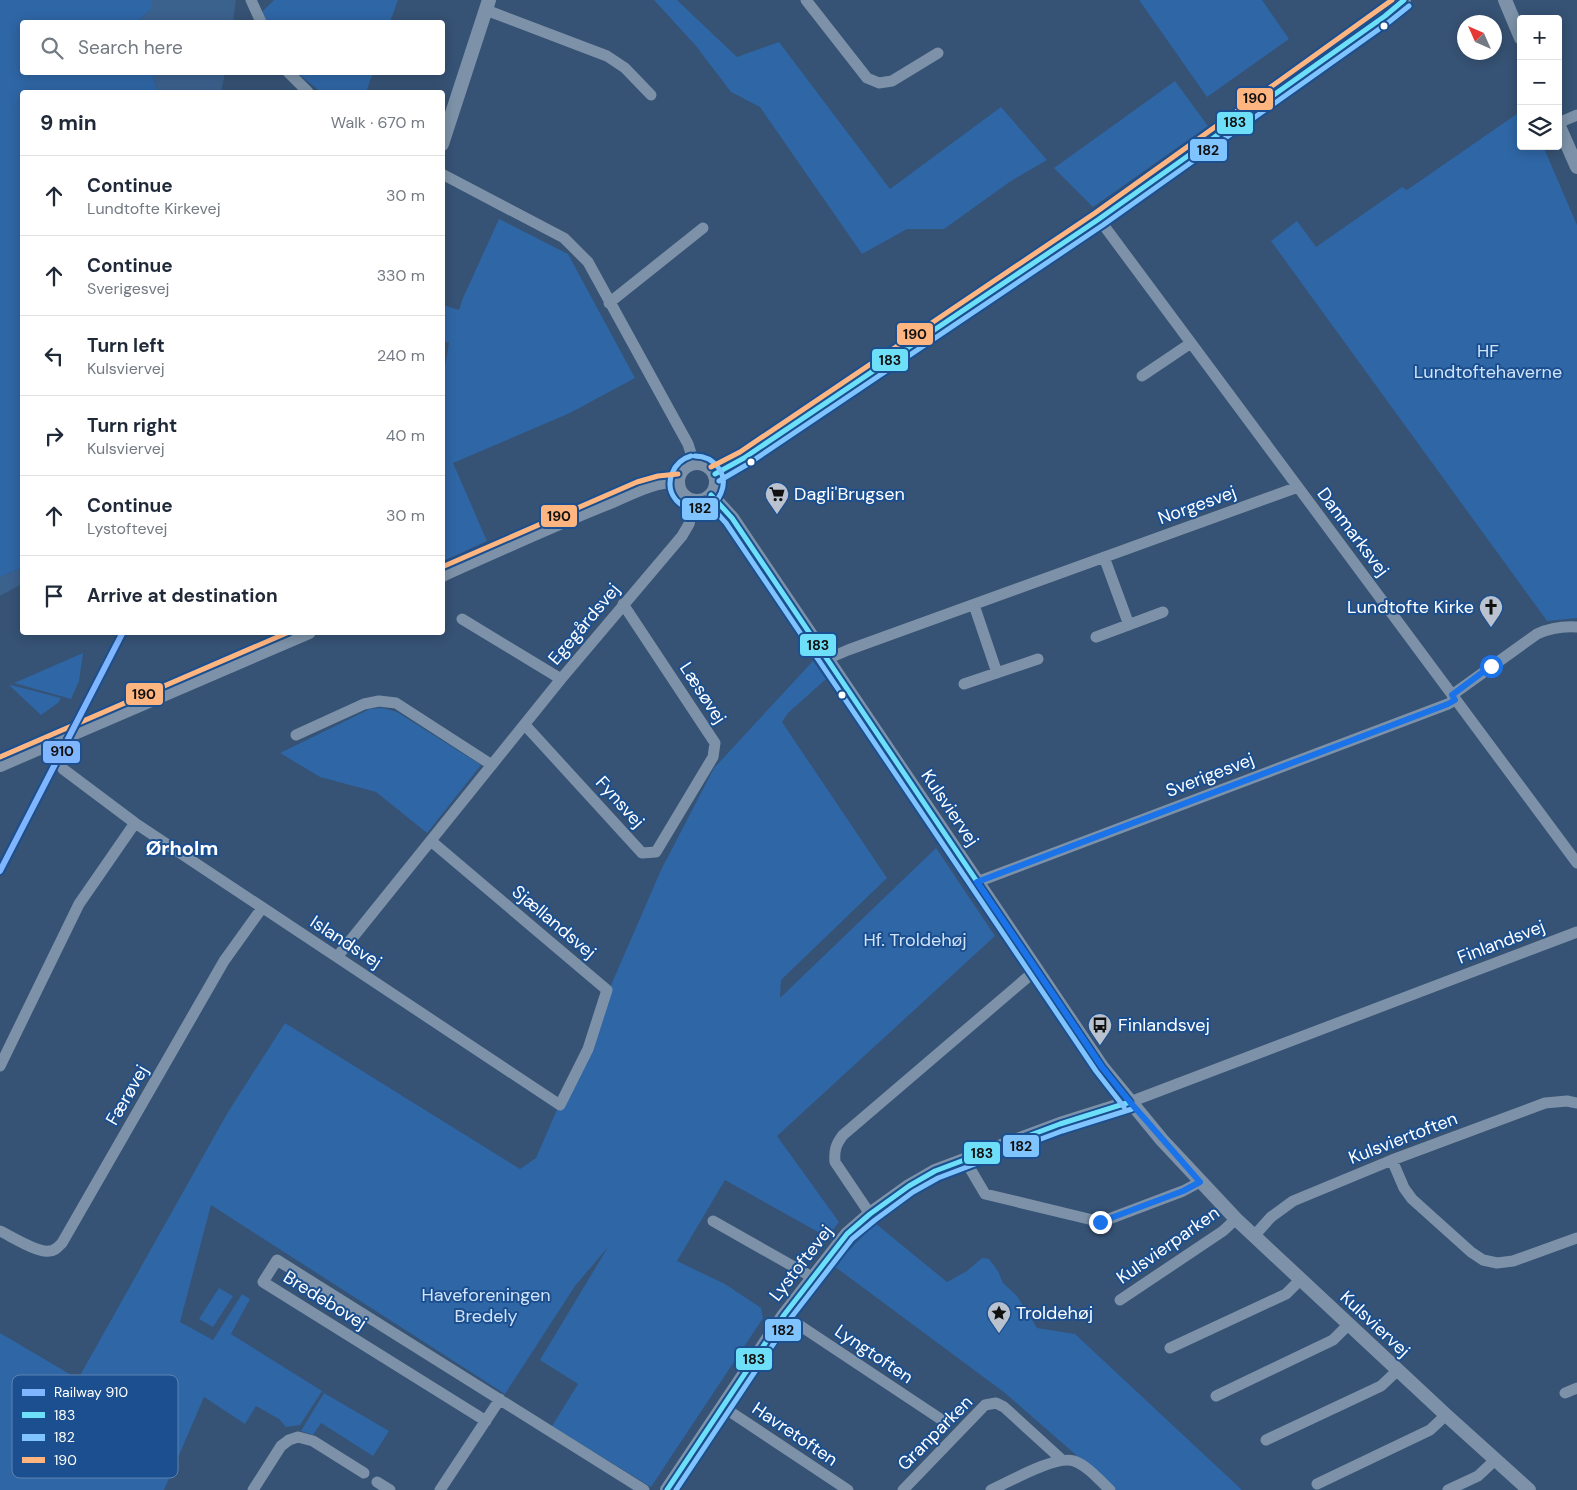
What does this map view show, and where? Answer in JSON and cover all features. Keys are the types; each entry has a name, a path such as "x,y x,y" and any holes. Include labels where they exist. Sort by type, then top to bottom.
{"street":[{"path":"251,0 261,20"},
{"path":"806,0 867,78 879,83 892,81 938,53"},
{"path":"714,474 752,452 1099,219 1385,16 1404,0"},
{"path":"1504,0 1517,29"},
{"path":"445,135 488,5 608,56 625,68 650,95"},
{"path":"291,75 306,90"},
{"path":"1562,122 1577,114"},
{"path":"1562,133 1577,167"},
{"path":"445,176 564,238 588,262 688,444 694,463"},
{"name":"Danmarksvej","path":"1099,219 1577,863"},
{"path":"609,303 704,228"},
{"path":"1142,376 1190,343"},
{"path":"694,463 706,465 714,474 715,489 711,495 700,501 694,502 682,494 678,488 682,469 694,463"},
{"path":"445,574 654,484 678,481"},
{"name":"Norgesvej","path":"826,659 1298,487"},
{"name":"Kulsviervej","path":"711,495 732,518 1102,1067 1130,1102 1200,1182 1236,1219 1348,1325 1529,1490"},
{"name":"Egegårdsvej","path":"337,957 561,679 682,536 689,524 694,502"},
{"path":"1104,557 1129,625"},
{"name":"Læsøvej","path":"623,604 715,744 713,758 684,804"},
{"path":"974,605 998,673"},
{"path":"1096,637 1163,612"},
{"path":"462,618 561,679"},
{"name":"Sverigesvej","path":"977,882 1448,704 1453,697 1537,634 1549,628 1577,627"},
{"path":"0,765 302,635"},
{"path":"964,684 1038,659"},
{"path":"296,735 364,704 379,701 396,703 492,765"},
{"name":"Fynsvej","path":"525,725 642,853 656,852 684,804"},
{"name":"Islandsvej","path":"63,769 135,823 560,1105 588,1049"},
{"path":"0,1066 79,904 135,823"},
{"name":"Sjællandsvej","path":"431,841 607,990 588,1049"},
{"name":"Færøvej","path":"0,1231 38,1250 48,1252 56,1249 62,1243 224,961 262,908"},
{"name":"Finlandsvej","path":"1130,1102 1577,932"},
{"path":"870,1214 835,1162 836,1144 843,1135 1036,970"},
{"name":"Kulsviertoften","path":"1254,1236 1271,1217 1293,1201 1392,1160 1545,1103 1567,1101 1577,1103"},
{"name":"Lystoftevej","path":"668,1490 784,1315 847,1234 870,1214 909,1186 935,1172 1060,1124 1130,1102"},
{"path":"965,1160 985,1194 1100,1222 1148,1205 1200,1182"},
{"path":"1392,1160 1404,1188 1412,1199 1471,1252 1483,1260 1497,1263 1513,1261 1577,1238"},
{"name":"Kulsvierparken","path":"1120,1300 1223,1231 1236,1219"},
{"path":"713,1221 812,1277"},
{"name":"Bredebovej","path":"486,1421 263,1282 277,1260 644,1490"},
{"path":"1170,1348 1286,1294 1300,1280"},
{"name":"Lyngtoften","path":"784,1315 945,1422"},
{"path":"1216,1396 1333,1340 1348,1325"},
{"path":"1266,1440 1381,1386 1398,1370"},
{"path":"1566,1393 1577,1388"},
{"path":"440,1490 500,1399"},
{"name":"Granparken","path":"903,1490 985,1405 996,1403 1004,1406 1061,1459 1073,1461 1084,1466 1110,1490"},
{"name":"Havretoften","path":"723,1407 848,1490"},
{"path":"1317,1484 1430,1430 1446,1415"},
{"path":"253,1490 281,1446 298,1436 313,1441 364,1473"},
{"path":"991,1490 1061,1459"},
{"path":"1448,1490 1478,1476 1495,1460"},
{"path":"377,1482 390,1490"}],"green space":[{"path":"0,0 152,0 152,9 139,20 20,20 20,75 153,75 157,90 20,90 20,569 0,577"},
{"path":"274,0 398,0 391,20 266,20 262,12"},
{"path":"654,0 677,0 737,57 779,42 890,189 1001,107 1047,160 1011,181 944,229 907,229 862,254 760,107 731,92 696,46"},
{"path":"1139,0 1262,0 1289,39 1207,97"},
{"path":"300,75 372,75 367,90 318,90"},
{"path":"1175,81 1208,126 1093,207 1054,168"},
{"name":"HF Lundtoftehaverne","path":"1517,114 1517,150 1545,150 1577,225 1577,618 1547,621 1271,241 1297,221 1316,247 1402,187 1407,190"},
{"path":"499,219 568,254 635,378 570,413 453,463 487,541 445,560 445,366 449,343 445,342 445,306 459,310"},
{"path":"83,653 79,681 71,699 14,683"},
{"path":"813,661 826,679 788,713 782,722 887,878 781,980 780,998 936,848 995,936 777,1136 839,1222 827,1237 725,1180 677,1261 725,1284 761,1308 763,1318 651,1487 552,1426 578,1384 540,1360 608,1247 575,1286 505,1394 211,1205 180,1322 213,1340 242,1294 250,1299 231,1334 322,1391 300,1425 286,1427 279,1419 256,1406 245,1424 204,1397 178,1457 178,1375 80,1375 228,1112 285,1023 520,1169 536,1158 661,870 714,768"},
{"path":"11,685 61,698 58,703 41,715"},
{"path":"383,708 397,712 481,765 427,833 376,792 320,777 280,753 370,709"},
{"path":"875,1223 947,1282 967,1271 982,1258 989,1259 998,1271 1003,1283 1017,1296 1037,1328 1075,1334 1242,1490 1116,1490 1005,1393 834,1266"},
{"path":"219,1288 233,1296 213,1327 199,1319"},
{"path":"0,1333 71,1375 12,1375 12,1478 169,1478 164,1490 0,1490"},
{"path":"324,1393 389,1431 373,1456 321,1423 313,1435 301,1431"}],"shaded area":[{"path":"152,0 236,0 233,20 139,20 152,9"},
{"path":"153,75 225,75 221,90 157,90"},
{"path":"20,569 20,585 0,596 0,577"}],"rail line":[{"name":"910","path":"0,871 121,635"}],"transit line":[{"name":"190","path":"711,467 740,452 1095,213 1392,0"},
{"name":"183","path":"715,474 744,458 1099,219 1385,16 1404,0"},
{"name":"182","path":"719,481 748,464 1103,225 1409,6"},
{"name":"182","path":"691,456 679,463 675,468 670,480 670,487 676,500 694,509 713,504 718,499 723,486 723,479 718,467 708,459 695,456"},
{"name":"190","path":"445,566 637,482 658,476 678,474"},
{"name":"183","path":"711,495 732,518 1102,1067 1130,1102"},
{"name":"182","path":"705,500 726,523 1096,1071 1124,1107"},
{"name":"190","path":"0,757 282,635"},
{"name":"183","path":"667,1490 784,1315 847,1234 870,1214 909,1186 935,1171 1060,1124 1130,1102"},
{"name":"182","path":"676,1490 790,1319 852,1239 913,1192 938,1178 1062,1131 1132,1109"}],"place":[{"name":"Dagli'Brugsen","path":"777,515"},
{"name":"Lundtofte Kirke","path":"1491,628"},
{"name":"Finlandsvej","path":"1100,1046"},
{"name":"Troldehøj","path":"999,1334"}],"district":[{"name":"Ørholm","path":"182,848"}],"route":[{"path":"1100,1222 1183,1191 1200,1182 1162,1140 1102,1067 977,882 1448,704 1455,700 1452,695 1491,666"}],"park label":[{"name":"Hf. Troldehøj","path":"915,940"},
{"name":"Haveforeningen Bredely","path":"486,1305"}]}
